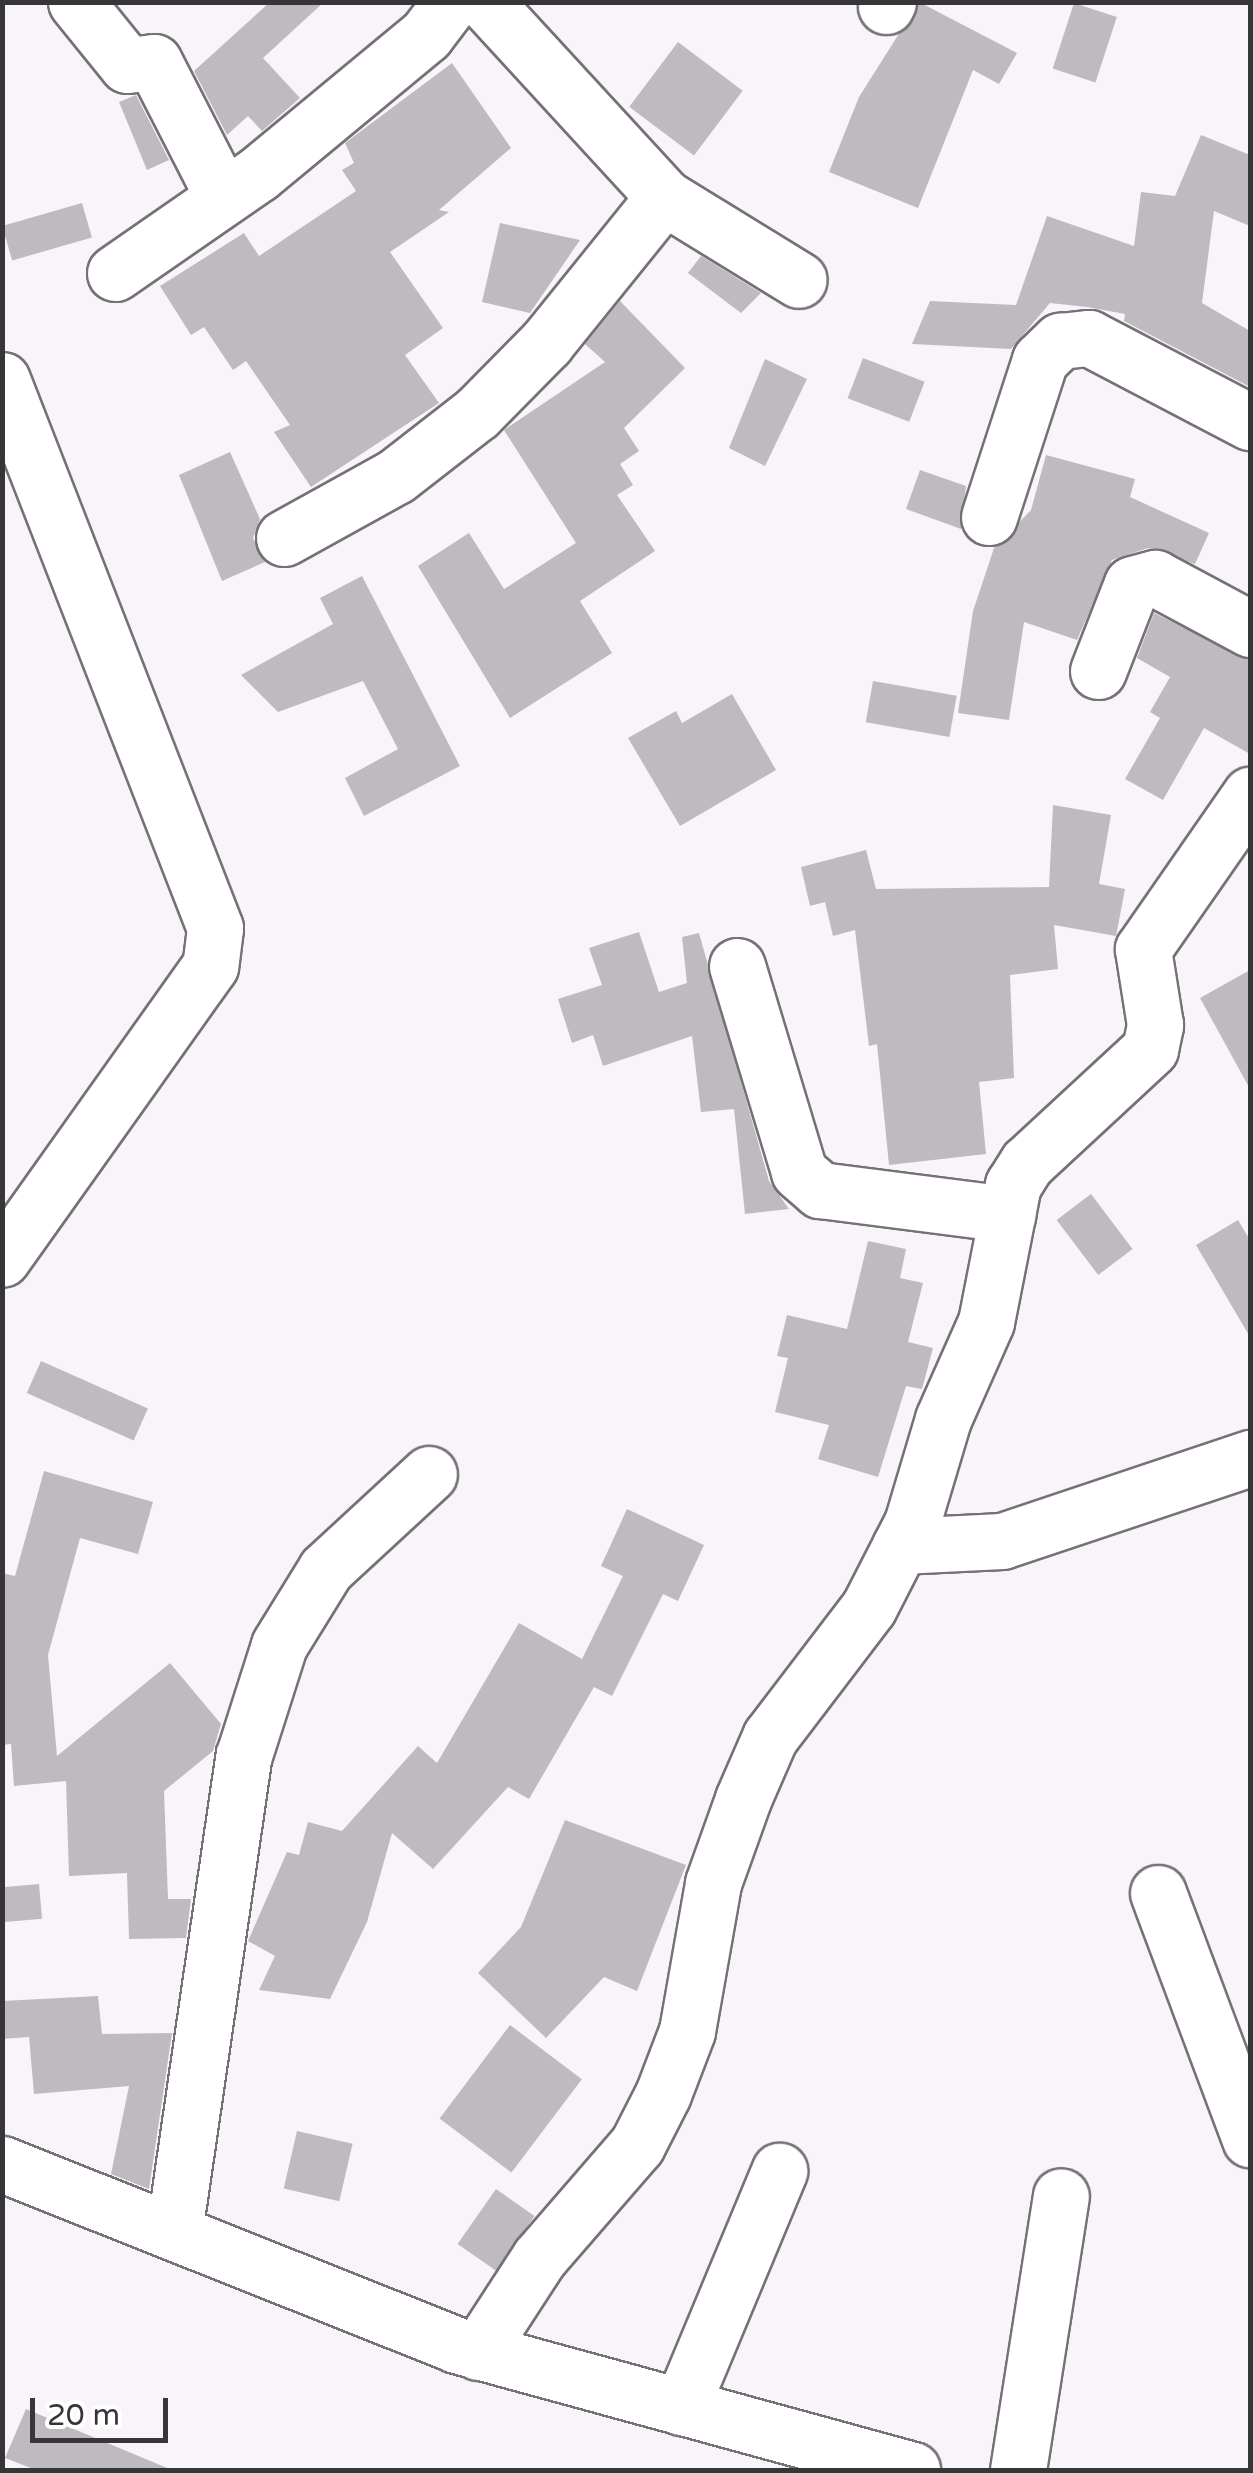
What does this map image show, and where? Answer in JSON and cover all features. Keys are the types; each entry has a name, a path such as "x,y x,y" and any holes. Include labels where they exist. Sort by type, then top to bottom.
{"street":[{"path":"76,2 126,65 154,62 224,198"},
{"path":"115,272 224,198 426,35 451,2"},
{"path":"484,2 664,197 799,280"},
{"path":"284,538 396,476 478,413 546,344 664,197"},
{"path":"989,517 1040,360 1060,341 1089,338 1250,422"},
{"path":"2,380 215,928 210,966 2,1260"},
{"path":"1098,671 1132,584 1155,578 1250,629"},
{"path":"478,2352 539,2258 637,2145 687,2031 713,1882 742,1799 770,1737 869,1606 900,1546 986,1322 1007,1214 1027,1163 1150,1049 1156,1024 1142,949 1250,795"},
{"path":"737,966 798,1172 820,1190 1007,1214"},
{"path":"900,1546 1002,1541 1250,1458"},
{"path":"174,2232 244,1754 278,1645 326,1569 429,1474"},
{"path":"1158,1893 1250,2139"},
{"path":"2,2164 478,2352 912,2470"},
{"path":"680,2407 779,2171"},
{"path":"1018,2470 1061,2196"}],"building":[{"path":"270,2 324,2 263,58 300,98 262,131 248,116 227,135 194,71"},
{"path":"919,2 1017,53 999,84 973,70 918,208 829,172 859,97"},
{"path":"1074,3 1117,17 1095,83 1053,69"},
{"path":"678,42 743,91 694,155 629,107"},
{"path":"452,63 511,148 439,210 449,212 390,252 443,328 405,355 439,403 311,487 274,432 290,425 246,361 233,370 204,327 191,335 160,286 244,233 259,256 356,191 342,170 354,163 345,143"},
{"path":"136,95 169,160 147,170 119,102"},
{"path":"1201,135 1250,155 1250,226 1214,211 1202,303 1250,331 1250,387 1124,321 1125,314 1087,307 1050,303 1011,349 912,344 930,301 1016,305 1047,216 1134,246 1141,192 1175,196"},
{"path":"82,203 92,238 12,260 2,226"},
{"path":"500,223 580,240 530,313 482,302"},
{"path":"701,256 761,293 741,313 688,273"},
{"path":"620,301 685,368 624,428 639,451 620,464 633,485 617,495 655,551 580,601 612,653 510,718 418,566 469,533 504,589 576,543 504,430 605,362 585,344"},
{"path":"863,358 925,382 909,422 848,398"},
{"path":"765,359 807,379 765,466 729,448"},
{"path":"230,452 260,519 253,538 265,562 222,581 179,475"},
{"path":"1046,455 1135,479 1130,497 1209,533 1195,564 1148,548 1112,560 1077,640 1024,622 1009,720 958,713 973,611 994,548 1031,510"},
{"path":"920,470 966,486 961,529 906,509"},
{"path":"362,576 460,766 364,816 345,778 398,749 363,681 278,712 241,675 333,624 320,598"},
{"path":"1154,613 1250,660 1250,754 1204,728 1163,800 1125,779 1160,718 1150,712 1170,677 1137,658"},
{"path":"873,681 957,696 949,737 866,722"},
{"path":"732,694 776,770 680,826 628,738 676,711 682,723"},
{"path":"1053,805 1111,815 1099,884 1125,889 1116,936 1054,925 1058,969 1010,975 1014,1078 979,1082 986,1154 889,1165 877,1044 869,1046 855,930 833,936 825,902 810,906 801,867 866,850 876,889 1049,887"},
{"path":"639,932 659,992 687,983 682,937 699,933 769,1181 789,1209 745,1214 734,1109 701,1112 692,1036 603,1066 593,1035 572,1043 558,999 602,985 589,948"},
{"path":"1250,970 1250,1089 1200,998"},
{"path":"1091,1194 1133,1249 1098,1275 1057,1220"},
{"path":"1238,1220 1250,1240 1250,1337 1196,1245"},
{"path":"868,1241 906,1249 900,1278 923,1283 908,1342 933,1348 922,1389 906,1386 878,1477 818,1459 829,1425 775,1412 788,1358 777,1356 787,1315 847,1329"},
{"path":"41,1361 148,1409 134,1441 27,1393"},
{"path":"44,1471 153,1502 138,1554 80,1538 48,1655 57,1756 170,1663 221,1724 213,1751 164,1791 168,1899 191,1899 186,1938 129,1939 127,1873 69,1876 66,1781 14,1786 11,1744 2,1745 2,1573 15,1576"},
{"path":"627,1509 704,1545 678,1601 663,1594 612,1696 594,1687 529,1799 508,1787 433,1869 392,1833 367,1922 330,1999 259,1990 275,1956 248,1941 287,1852 299,1855 308,1822 342,1831 418,1746 437,1763 519,1623 582,1659 623,1576 601,1566"},
{"path":"565,1820 686,1865 637,1991 604,1977 546,2038 478,1973 521,1927"},
{"path":"39,1884 42,1919 5,1922 2,1887"},
{"path":"98,1996 102,2034 172,2033 149,2189 111,2174 129,2086 34,2094 29,2037 2,2039 2,2001"},
{"path":"510,2025 582,2079 511,2173 440,2118"},
{"path":"297,2131 353,2144 339,2201 284,2188"},
{"path":"496,2189 535,2216 496,2271 458,2244"},
{"path":"26,2409 172,2470 36,2470 5,2458"}]}
